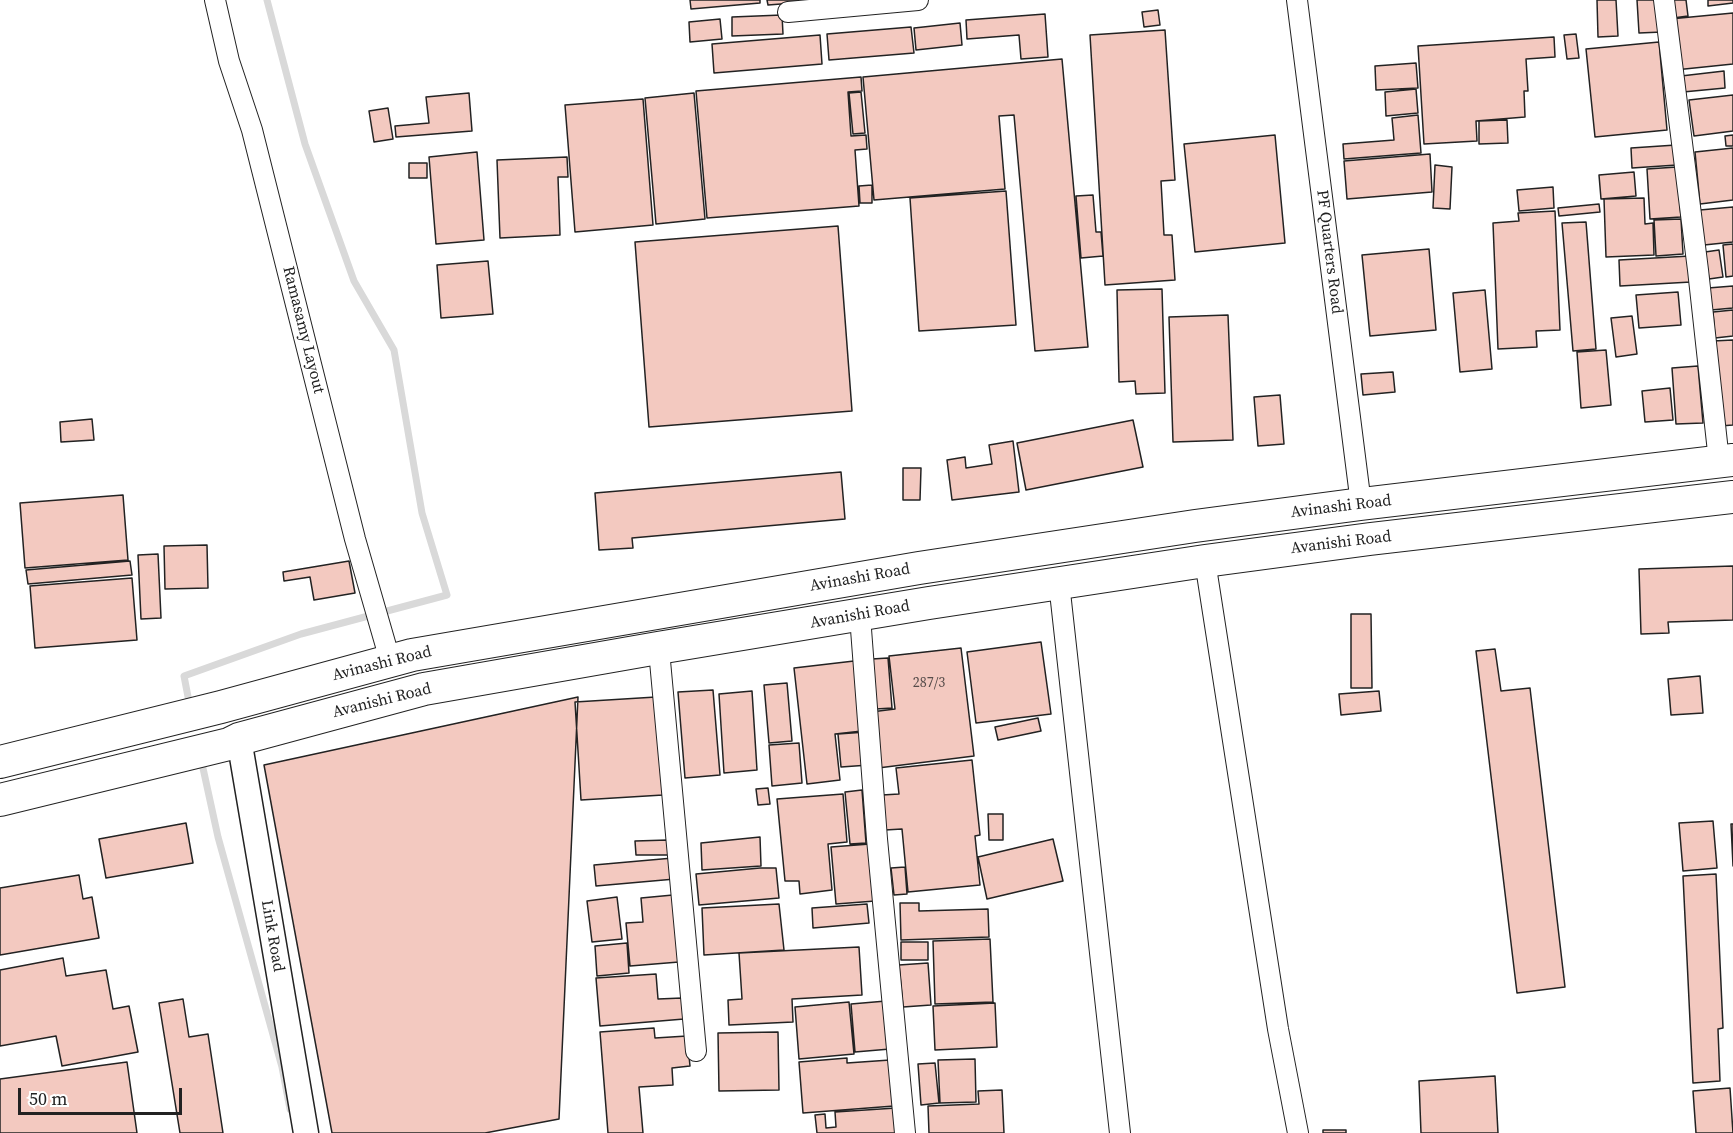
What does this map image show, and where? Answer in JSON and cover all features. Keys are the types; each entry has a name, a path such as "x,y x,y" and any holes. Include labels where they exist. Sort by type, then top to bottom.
{"main road":[{"name":"Avinashi Road","path":"0,762 221,707 424,652 909,569 1196,526 1726,461"},
{"name":"Avanishi Road","path":"0,800 234,742 424,689 658,648 929,603 1205,561 1370,539 1733,497"}],"street":[{"name":"Ramasamy Layout","path":"215,0 229,61 252,130 338,474 390,660"},
{"path":"788,12 918,0"},
{"name":"PF Quarters Road","path":"1297,0 1361,504"},
{"path":"1664,0 1698,270 1726,461"},
{"path":"1205,561 1278,1029 1298,1133"},
{"path":"1059,583 1120,1133"},
{"path":"860,616 877,839 905,1133"},
{"path":"658,648 696,1051"},
{"name":"Link Road","path":"234,742 306,1133"}],"building":[{"path":"690,0 760,0 760,3 691,9"},
{"path":"767,0 807,0 807,2 768,5"},
{"path":"1597,0 1616,0 1618,36 1598,37"},
{"path":"1637,0 1659,0 1662,32 1639,33"},
{"path":"1671,0 1686,0 1688,16 1673,18"},
{"path":"1708,0 1733,0 1733,3 1708,6"},
{"path":"1158,10 1160,25 1144,27 1142,12"},
{"path":"1733,13 1733,64 1675,70 1670,19"},
{"path":"1045,14 1048,57 1021,59 1019,35 967,39 966,20"},
{"path":"782,15 783,34 732,36 732,17"},
{"path":"720,19 722,39 690,42 689,22"},
{"path":"960,23 962,45 916,50 914,28"},
{"path":"911,27 914,53 829,60 827,34"},
{"path":"1165,30 1175,180 1161,181 1164,235 1172,235 1175,280 1105,285 1090,35"},
{"path":"1576,34 1579,58 1567,59 1564,35"},
{"path":"820,35 822,64 714,73 712,44"},
{"path":"1554,37 1555,57 1526,59 1528,91 1524,91 1525,117 1476,121 1477,141 1424,144 1418,46"},
{"path":"1659,42 1667,130 1595,137 1586,49"},
{"path":"1062,59 1088,347 1035,351 1014,115 999,116 1005,189 874,200 863,77"},
{"path":"1416,63 1418,88 1376,90 1375,66"},
{"path":"1724,71 1725,88 1683,92 1681,76"},
{"path":"861,77 862,91 848,92 851,136 866,135 867,149 855,150 859,206 707,218 696,91"},
{"path":"1416,89 1418,113 1386,116 1385,92"},
{"path":"861,92 865,133 853,134 849,93"},
{"path":"469,93 472,131 396,137 395,126 429,123 426,97"},
{"path":"694,93 705,219 656,224 645,98"},
{"path":"1733,95 1733,131 1694,136 1689,100"},
{"path":"643,99 653,225 575,232 565,105"},
{"path":"388,108 393,139 374,142 369,111"},
{"path":"1418,115 1421,153 1344,159 1343,144 1394,140 1392,118"},
{"path":"1507,120 1508,143 1479,144 1479,121"},
{"path":"1275,135 1285,243 1195,252 1184,144"},
{"path":"1733,135 1733,146 1726,146 1725,136"},
{"path":"1676,145 1677,165 1632,168 1631,148"},
{"path":"1733,148 1733,200 1700,204 1695,152"},
{"path":"477,152 484,240 436,244 429,157"},
{"path":"1430,154 1432,192 1347,199 1344,161"},
{"path":"567,157 568,177 558,177 560,235 500,238 497,160"},
{"path":"409,163 427,163 427,178 409,178"},
{"path":"1435,165 1452,167 1450,209 1433,208"},
{"path":"1677,167 1681,217 1650,219 1647,169"},
{"path":"1634,172 1636,196 1601,199 1599,175"},
{"path":"872,185 872,203 860,203 859,186"},
{"path":"1553,187 1554,208 1519,211 1517,190"},
{"path":"1006,191 1016,325 919,331 910,198"},
{"path":"1093,195 1096,232 1101,232 1103,256 1081,258 1076,196"},
{"path":"1644,198 1645,224 1653,223 1654,255 1606,257 1604,199"},
{"path":"1599,204 1600,212 1559,216 1558,208"},
{"path":"1733,207 1733,242 1704,245 1700,210"},
{"path":"1555,211 1560,330 1536,331 1537,347 1498,349 1493,223 1519,221 1518,213"},
{"path":"1681,219 1683,254 1656,256 1654,220"},
{"path":"1586,222 1596,349 1573,351 1562,223"},
{"path":"838,226 852,411 649,427 635,242"},
{"path":"1733,244 1733,276 1726,277 1723,245"},
{"path":"1429,249 1436,330 1370,336 1362,255"},
{"path":"1719,250 1723,277 1709,279 1705,252"},
{"path":"1690,256 1691,282 1620,286 1619,260"},
{"path":"488,261 493,314 441,318 437,265"},
{"path":"1733,286 1733,308 1711,310 1708,288"},
{"path":"1162,289 1165,393 1136,394 1135,381 1119,382 1117,290"},
{"path":"1485,290 1492,369 1460,372 1453,293"},
{"path":"1678,292 1681,325 1639,328 1636,295"},
{"path":"1733,310 1733,336 1715,338 1713,312"},
{"path":"1228,315 1233,440 1173,442 1169,317"},
{"path":"1632,316 1637,354 1616,357 1611,318"},
{"path":"1733,340 1733,425 1720,426 1713,341"},
{"path":"1606,350 1611,405 1581,408 1577,352"},
{"path":"1698,366 1703,423 1676,424 1672,368"},
{"path":"1393,372 1395,392 1363,395 1361,374"},
{"path":"1670,388 1673,420 1645,422 1642,391"},
{"path":"1280,395 1284,444 1258,446 1254,397"},
{"path":"92,419 94,440 61,442 60,422"},
{"path":"1133,420 1143,467 1026,490 1017,443"},
{"path":"1013,441 1019,492 952,500 947,460 965,457 966,468 992,464 989,445"},
{"path":"903,468 921,468 920,500 903,500"},
{"path":"841,472 845,519 632,538 633,548 599,550 595,493"},
{"path":"123,495 128,560 25,568 20,503"},
{"path":"207,545 208,588 165,589 164,546"},
{"path":"158,554 161,618 141,619 138,555"},
{"path":"130,561 132,575 28,584 26,570"},
{"path":"349,561 355,593 314,600 310,577 284,581 283,572"},
{"path":"1733,566 1733,620 1668,622 1669,633 1641,634 1639,569"},
{"path":"132,578 137,640 35,648 30,586"},
{"path":"1351,614 1371,614 1372,688 1351,688"},
{"path":"1041,642 1051,714 976,723 967,652"},
{"path":"961,648 974,756 878,768 871,712 895,709 889,656"},
{"path":"1495,649 1501,691 1530,688 1565,987 1517,993 1476,651"},
{"path":"888,658 892,708 876,709 872,659"},
{"path":"854,661 862,731 835,734 840,780 807,784 794,668"},
{"path":"1700,676 1703,713 1671,715 1668,679"},
{"path":"787,683 792,741 769,743 764,685"},
{"path":"713,690 720,775 685,778 678,692"},
{"path":"752,691 757,770 724,773 719,694"},
{"path":"1379,691 1381,711 1341,715 1339,694"},
{"path":"578,697 559,1119 485,1133 332,1133 264,765"},
{"path":"656,697 663,795 581,800 575,702"},
{"path":"1038,718 1041,731 998,740 995,727"},
{"path":"866,732 869,765 841,767 838,734"},
{"path":"799,743 802,783 772,786 769,745"},
{"path":"972,760 980,835 975,836 980,885 908,892 902,829 885,830 882,795 899,794 896,768"},
{"path":"768,788 770,804 758,805 756,789"},
{"path":"862,790 866,843 850,844 845,792"},
{"path":"843,794 847,842 828,844 832,890 800,894 799,881 785,881 777,799"},
{"path":"988,814 1003,814 1003,840 989,840"},
{"path":"1713,821 1717,868 1683,871 1679,823"},
{"path":"186,823 193,863 106,878 99,839"},
{"path":"1731,824 1733,824 1733,866"},
{"path":"760,837 761,866 702,870 701,843"},
{"path":"1053,839 1063,881 987,899 978,857"},
{"path":"668,840 668,855 636,855 635,841"},
{"path":"870,844 875,901 836,904 831,847"},
{"path":"673,858 675,879 596,886 594,865"},
{"path":"905,867 907,894 894,895 891,868"},
{"path":"776,868 779,898 699,905 696,874"},
{"path":"1716,874 1723,1028 1718,1029 1720,1081 1693,1083 1683,876"},
{"path":"79,875 83,899 92,897 99,938 0,955 0,888"},
{"path":"673,895 679,962 630,966 626,923 643,922 641,898"},
{"path":"617,897 622,939 592,942 587,901"},
{"path":"900,903 919,903 919,911 988,909 989,937 901,940"},
{"path":"779,904 784,950 704,955 702,908"},
{"path":"867,904 869,923 813,928 812,908"},
{"path":"990,939 993,1002 935,1004 933,941"},
{"path":"901,942 928,942 928,960 901,960"},
{"path":"627,943 629,973 597,976 595,946"},
{"path":"859,947 862,995 792,999 793,1022 729,1025 728,1000 742,999 739,953"},
{"path":"63,958 66,976 106,970 113,1009 129,1006 138,1052 62,1066 56,1036 0,1046 0,970"},
{"path":"928,963 931,1005 903,1007 899,965"},
{"path":"656,974 658,999 682,998 684,1019 600,1026 596,978"},
{"path":"183,999 189,1037 208,1034 223,1133 180,1133 159,1003"},
{"path":"886,1001 890,1049 855,1052 851,1004"},
{"path":"849,1002 854,1054 799,1059 795,1007"},
{"path":"995,1003 997,1047 935,1050 933,1006"},
{"path":"654,1028 655,1038 687,1036 690,1066 672,1068 673,1085 639,1087 643,1133 608,1133 600,1032"},
{"path":"778,1032 779,1090 719,1091 718,1033"},
{"path":"847,1058 847,1063 890,1060 894,1106 803,1113 799,1062"},
{"path":"975,1059 976,1102 940,1103 938,1060"},
{"path":"127,1062 137,1133 0,1133 0,1079"},
{"path":"935,1063 939,1103 921,1105 918,1064"},
{"path":"1495,1076 1498,1133 1421,1133 1419,1081"},
{"path":"1730,1088 1733,1133 1696,1133 1693,1091"},
{"path":"1002,1090 1004,1133 929,1133 928,1106 979,1104 978,1091"},
{"path":"896,1108 898,1133 817,1133 815,1115 825,1114 826,1128 836,1127 835,1112"},
{"path":"1323,1130 1346,1130 1346,1133 1323,1133"}],"waterway":[{"path":"190,707 184,676 301,634 447,595 422,513 394,350 354,281 305,144 267,0"},
{"path":"201,759 218,837 282,1067 290,1109"}]}
